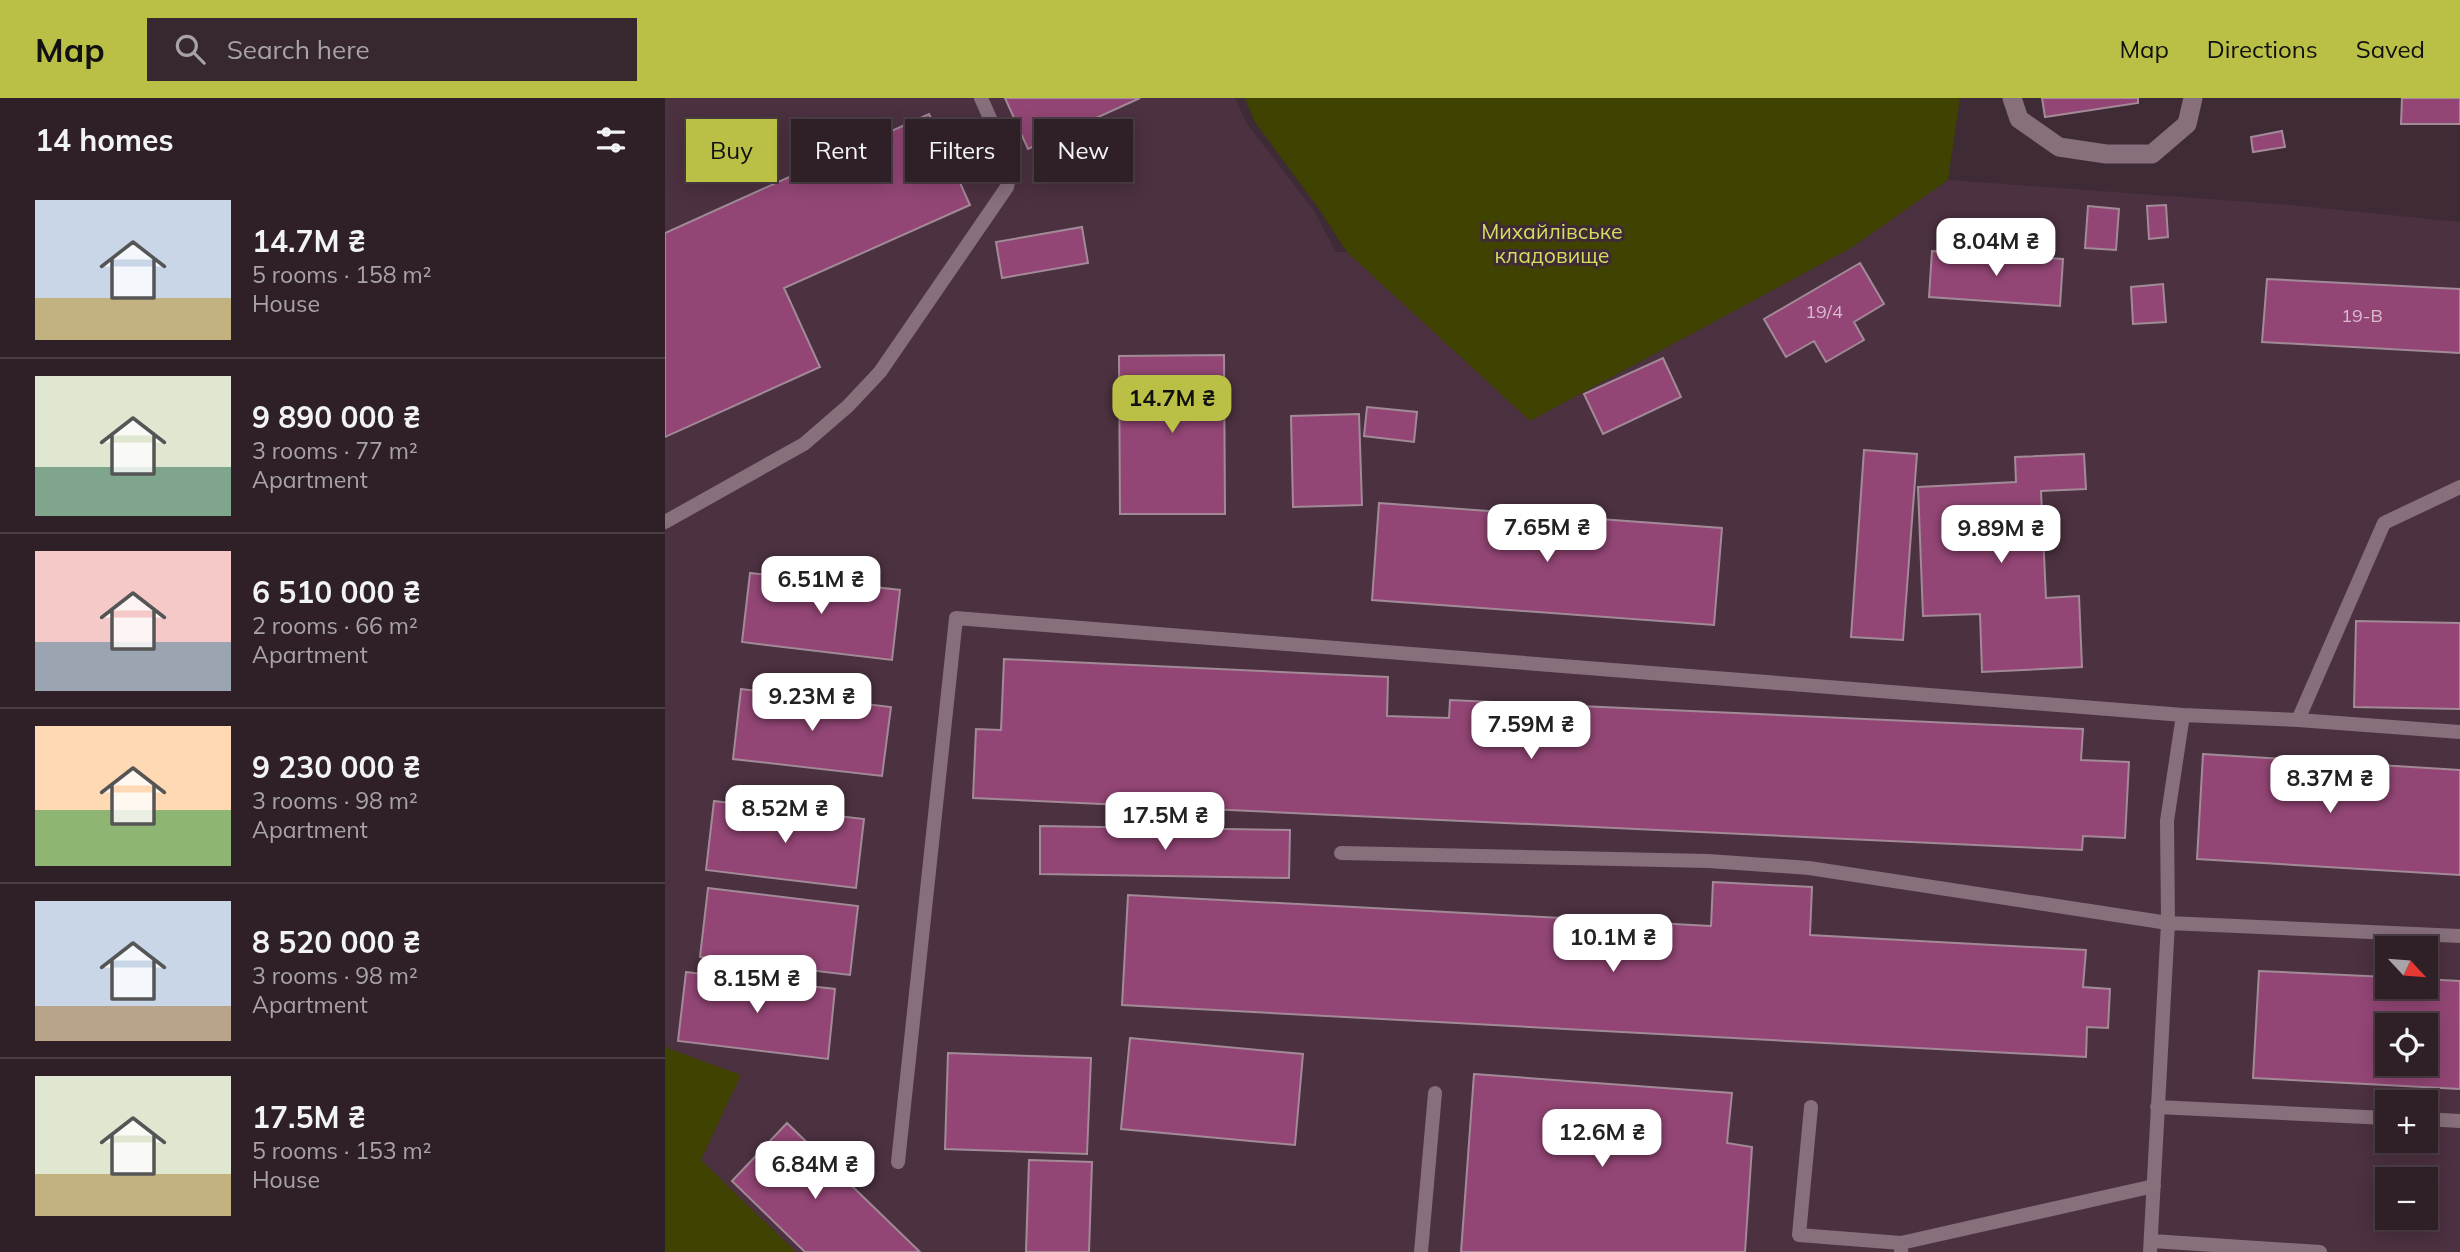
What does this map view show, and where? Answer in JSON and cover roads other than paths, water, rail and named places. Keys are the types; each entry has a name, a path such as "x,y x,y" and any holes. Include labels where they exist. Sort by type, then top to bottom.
{"street":[{"path":"2012,98 2019,119 2059,147 2106,154 2152,155 2187,124 2193,98"}],"lane":[{"path":"665,522 804,444 848,406 880,372 1007,187 1011,166 981,98"},
{"path":"2298,720 2384,523 2460,487"},
{"path":"898,1162 956,618 2183,715 2460,732"},
{"path":"2183,715 2167,821 2168,923 2151,1247 2320,1252"},
{"path":"1341,853 1708,861 1809,868 2168,923 2460,936"},
{"path":"1421,1252 1434,1093"},
{"path":"1811,1107 1799,1235 1901,1248 2154,1186"},
{"path":"2157,1107 2375,1117"},
{"path":"2438,1120 2460,1121"}],"park label":[{"name":"Михайлівське кладовище","path":"1552,243"}]}
